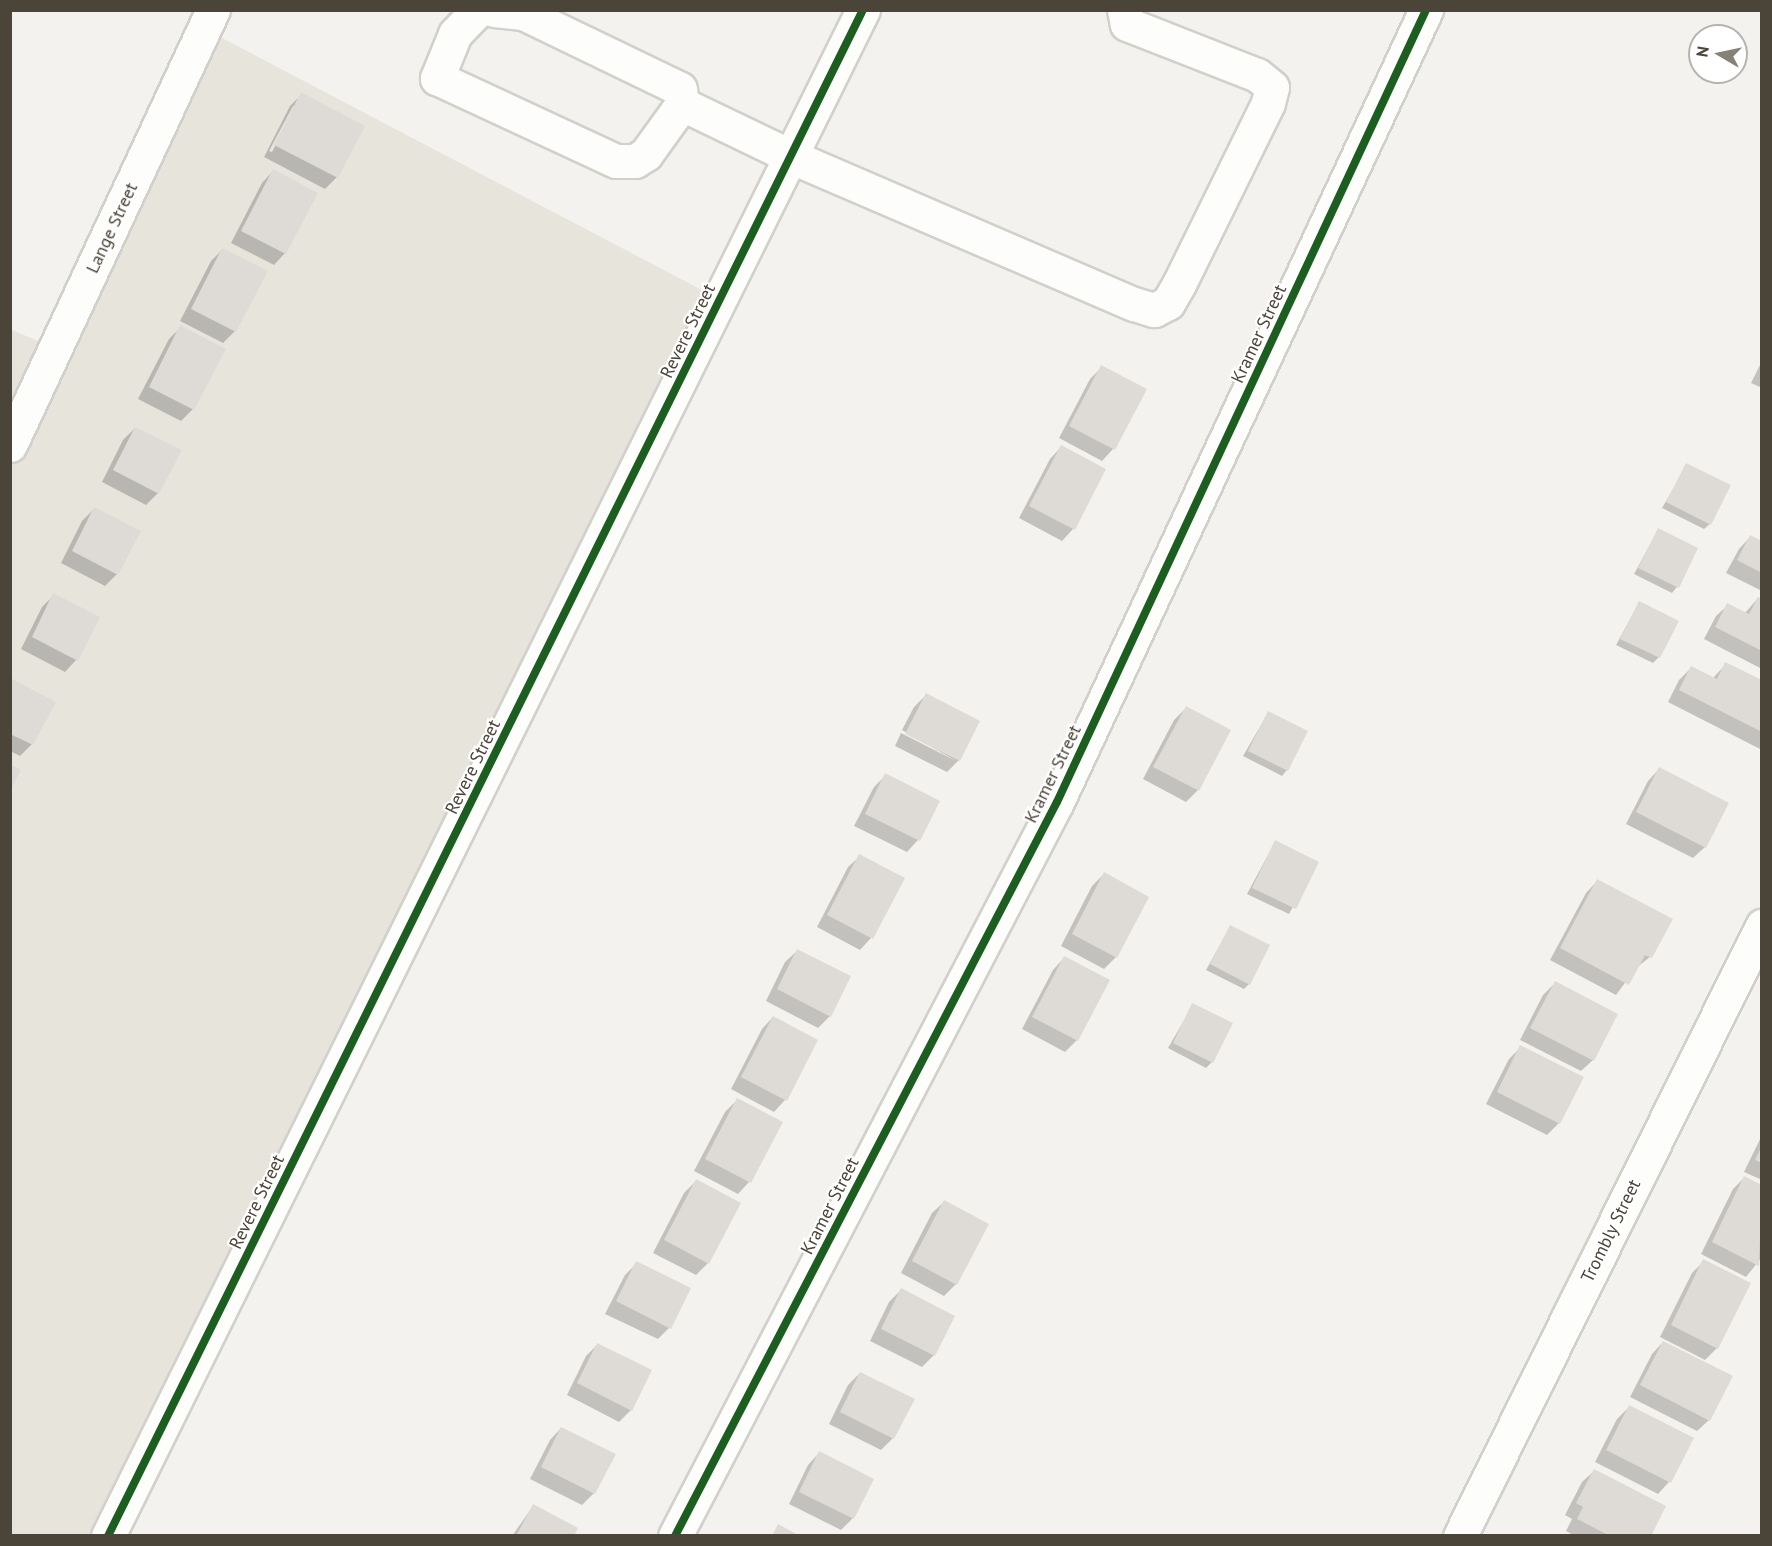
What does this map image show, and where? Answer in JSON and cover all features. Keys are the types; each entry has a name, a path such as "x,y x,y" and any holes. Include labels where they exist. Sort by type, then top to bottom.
{"street":[{"name":"Lange Street","path":"10,445 213,10"},
{"path":"478,10 455,34 437,78 616,161 635,161 646,154 682,104 680,89 508,12"},
{"name":"Revere Street","path":"108,1536 863,10"},
{"path":"682,104 792,157 1134,304 1154,310 1168,303 1179,284 1268,103 1272,87 1257,75 1127,24 1124,10"},
{"name":"Kramer Street","path":"675,1536 1057,802 1426,10"},
{"name":"Trombly Street","path":"1460,1536 1761,926"}],"shaded area":[{"path":"205,29 721,300 107,1535 11,1535 10,329 47,345"}],"building":[{"path":"301,92 365,126 338,178 274,145"},
{"path":"273,169 318,193 286,254 241,231"},
{"path":"222,248 268,271 236,332 191,309"},
{"path":"180,325 226,349 194,410 149,387"},
{"path":"1101,365 1147,389 1115,450 1069,426"},
{"path":"135,427 182,450 159,494 113,470"},
{"path":"1061,445 1106,469 1075,530 1029,506"},
{"path":"1686,463 1731,485 1711,525 1666,502"},
{"path":"94,507 141,531 118,575 72,551"},
{"path":"1658,528 1698,548 1679,588 1638,568"},
{"path":"1750,535 1762,541 1762,573 1737,560"},
{"path":"53,593 100,617 78,661 32,637"},
{"path":"1758,597 1762,598 1762,651 1715,627 1727,603 1749,614"},
{"path":"1639,601 1679,621 1660,658 1620,639"},
{"path":"1725,662 1762,680 1762,732 1679,690 1691,666 1717,679"},
{"path":"10,678 56,702 33,745 10,734"},
{"path":"926,693 980,721 960,761 905,734"},
{"path":"1186,706 1231,730 1199,791 1153,767"},
{"path":"1268,711 1308,731 1288,771 1248,751"},
{"path":"10,764 21,770 10,791"},
{"path":"1659,767 1729,803 1706,848 1636,812"},
{"path":"885,773 940,801 920,841 865,814"},
{"path":"1275,840 1319,862 1296,909 1252,888"},
{"path":"859,854 905,878 873,939 827,915"},
{"path":"1104,872 1149,897 1117,958 1072,934"},
{"path":"1597,879 1673,919 1652,958 1645,955 1629,985 1560,948"},
{"path":"1230,925 1270,945 1250,985 1210,964"},
{"path":"797,949 851,976 831,1017 777,989"},
{"path":"1064,956 1110,980 1078,1041 1032,1017"},
{"path":"1555,981 1618,1014 1594,1061 1530,1028"},
{"path":"1192,1003 1233,1023 1213,1063 1173,1043"},
{"path":"773,1016 818,1040 787,1101 741,1077"},
{"path":"1520,1045 1584,1077 1560,1124 1497,1092"},
{"path":"737,1098 783,1122 751,1183 705,1159"},
{"path":"1762,1146 1762,1163 1755,1160"},
{"path":"1744,1176 1762,1185 1759,1266 1712,1242"},
{"path":"696,1179 741,1203 709,1264 664,1240"},
{"path":"944,1200 989,1224 957,1285 912,1261"},
{"path":"1703,1259 1751,1283 1718,1349 1671,1325"},
{"path":"636,1261 691,1288 671,1329 616,1301"},
{"path":"901,1288 955,1316 935,1356 881,1329"},
{"path":"1663,1341 1733,1376 1710,1421 1640,1385"},
{"path":"597,1343 652,1370 632,1411 577,1383"},
{"path":"860,1372 915,1399 894,1439 840,1412"},
{"path":"1629,1405 1694,1438 1671,1483 1606,1450"},
{"path":"561,1427 616,1454 595,1494 541,1467"},
{"path":"819,1451 874,1479 854,1519 799,1492"},
{"path":"1594,1469 1666,1506 1651,1536 1610,1536 1577,1519 1583,1507 1576,1503"},
{"path":"533,1504 578,1528 574,1536 516,1536"},
{"path":"778,1524 800,1536 772,1536"}],"cycle path":[{"path":"108,1536 863,10"},
{"path":"675,1536 1057,802 1426,10"}]}
